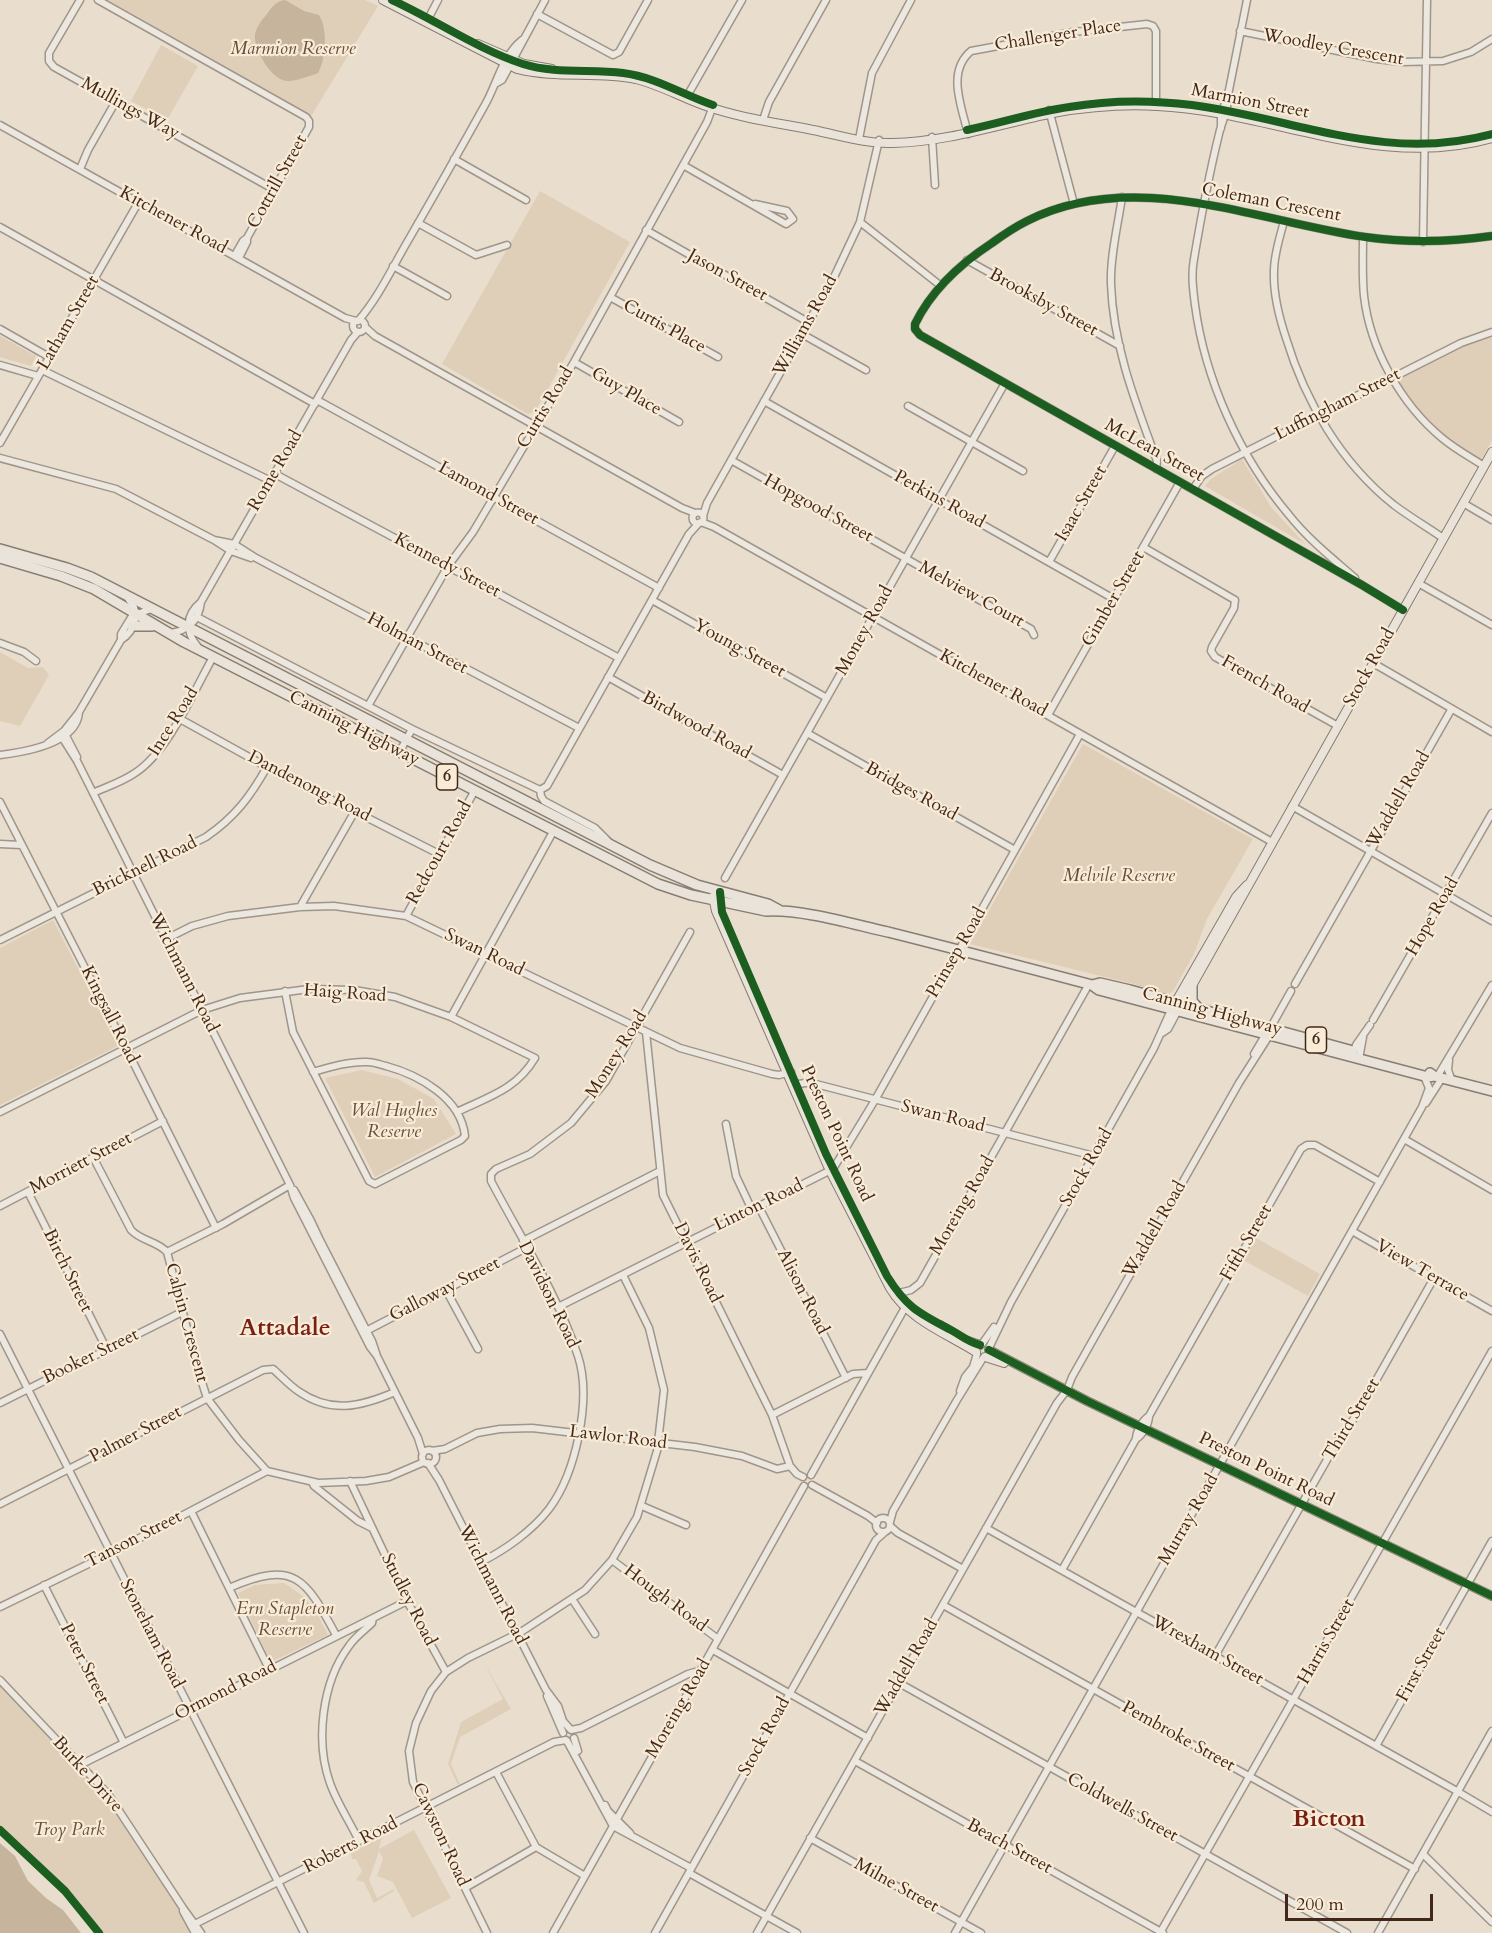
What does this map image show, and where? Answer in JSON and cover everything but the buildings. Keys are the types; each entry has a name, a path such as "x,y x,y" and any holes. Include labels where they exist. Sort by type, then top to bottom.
{"highway":[{"name":"Canning Highway","path":"0,549 82,573 612,846 717,896"},
{"name":"Canning Highway","path":"0,558 78,582 213,657 636,874 670,889 768,904 779,910 868,927 959,949 1090,984 1099,990 1176,1007 1268,1033 1427,1072 1441,1078"},
{"path":"132,626 157,627"},
{"path":"670,889 674,876"},
{"path":"1192,985 1192,1001 1199,1009"},
{"name":"Canning Highway","path":"1176,1007 1199,1009 1268,1033"},
{"name":"Canning Highway","path":"1356,1055 1424,1076 1492,1091"}],"main road":[{"name":"Marmion Street","path":"383,0 427,19"},
{"name":"Marmion Street","path":"392,0 509,62 540,68 636,75 658,81 713,107 879,141 932,139 1089,104 1192,105 1361,140 1425,147 1492,136"},
{"name":"Stock Road","path":"1176,1007 1192,985 1244,895 1248,884 1492,452"},
{"name":"Stock Road","path":"1176,1007 1236,897 1248,884"},
{"name":"Preston Point Road","path":"717,896 832,1170 890,1288 918,1318 1492,1594"},
{"name":"Preston Point Road","path":"832,1170 887,1276 907,1306"}],"street":[{"name":"Mullings Way","path":"80,0 50,53 49,61 54,67 273,189"},
{"name":"Cottrill Street","path":"98,0 306,117 309,121 309,127 247,238 243,240 237,256"},
{"path":"427,19 438,0"},
{"name":"Rome Road","path":"201,602 196,606 187,622 188,627 193,625 201,602 496,83 502,80 509,62 545,0"},
{"path":"537,14 613,55 619,52 648,0"},
{"path":"687,96 742,0"},
{"path":"763,118 769,102 826,0"},
{"path":"859,138 875,65 912,0"},
{"path":"1247,0 1192,273 1197,314 1214,380 1245,452 1289,516 1314,543 1362,585"},
{"path":"1423,242 1427,0"},
{"name":"Challenger Place","path":"967,132 956,73 962,60 971,51 1104,27 1147,24 1153,26 1156,31 1156,104"},
{"name":"Woodley Crescent","path":"1240,31 1377,59 1426,63 1460,57 1492,39"},
{"path":"78,168 116,101"},
{"name":"Curtis Road","path":"368,706 448,566 473,532 574,362 713,107"},
{"path":"1049,112 1074,204"},
{"name":"Kitchener Road","path":"0,125 557,436 563,442 1272,842"},
{"path":"932,139 935,185"},
{"name":"Williams Road","path":"698,518 835,275 860,222 879,141"},
{"path":"454,159 526,200"},
{"path":"683,165 755,204 786,224 793,219 787,211 755,204"},
{"path":"1122,197 1111,285 1120,346 1129,382 1157,461 1156,469"},
{"name":"Coleman Crescent","path":"915,329 917,319 940,286 967,260 1027,220 1074,204 1122,197 1140,197 1204,205 1363,237 1423,242 1492,236"},
{"name":"Latham Street","path":"0,443 138,202"},
{"path":"1284,221 1273,272 1277,304 1290,350 1318,415 1341,450 1368,480 1393,504 1443,538"},
{"path":"860,222 940,286"},
{"path":"418,223 476,255 507,245"},
{"name":"Lamond Street","path":"0,227 658,588"},
{"name":"Jason Street","path":"646,230 808,322"},
{"path":"1363,237 1363,281 1368,318 1382,359 1392,378 1406,399 1430,427 1457,449 1484,466"},
{"name":"Brooksby Street","path":"967,260 1120,346"},
{"path":"393,266 447,296"},
{"name":"Curtis Place","path":"610,297 718,357"},
{"path":"0,329 49,357"},
{"name":"McLean Street","path":"915,329 920,335 1404,608"},
{"name":"Luffingham Street","path":"1193,489 1207,472 1245,452 1461,342 1492,332"},
{"path":"802,334 866,370"},
{"name":"Guy Place","path":"574,362 679,422"},
{"path":"0,365 38,376"},
{"path":"42,370 270,481"},
{"name":"Money Road","path":"725,878 1005,383"},
{"name":"Perkins Road","path":"764,401 1114,599"},
{"path":"908,406 1023,471"},
{"name":"Isaac Street","path":"1049,562 1115,446"},
{"name":"Holman Street","path":"0,458 116,489 214,540 256,558 579,728"},
{"name":"Hopgood Street","path":"731,459 906,558"},
{"name":"Kennedy Street","path":"275,474 619,658"},
{"name":"Gimber Street","path":"1048,715 1180,482"},
{"path":"1463,503 1492,520"},
{"path":"540,790 547,786 698,518"},
{"name":"French Road","path":"1143,547 1235,600 1234,608 1212,647 1211,651 1215,657 1338,726"},
{"name":"Melview Court","path":"906,558 1031,629 1034,635"},
{"path":"1418,583 1492,625"},
{"path":"0,755 25,751 55,742 79,718 79,712 136,618 136,608 123,593"},
{"name":"Young Street","path":"652,600 827,698"},
{"path":"121,640 121,634 130,618 147,609 154,609"},
{"name":"Canning Highway","path":"197,616 412,729 540,790 544,801 595,828 612,846"},
{"path":"168,633 178,632 188,627 188,633 200,650"},
{"path":"0,643 24,652 36,661"},
{"name":"Ince Road","path":"93,794 135,774 152,759 180,719 213,657"},
{"path":"1373,663 1492,732"},
{"name":"Birdwood Road","path":"608,677 783,775"},
{"name":"Waddell Road","path":"757,1933 1451,710"},
{"name":"Dandenong Road","path":"180,719 267,767 439,854"},
{"path":"399,753 412,729"},
{"name":"Bridges Road","path":"807,733 1015,850"},
{"name":"Prinsep Road","path":"832,1170 875,1100 1080,734"},
{"name":"Wichmann Road","path":"63,735 77,756 77,761 93,794 290,1185 294,1198 365,1331 370,1347 377,1356 546,1690 558,1706 569,1735 613,1826"},
{"name":"Bricknell Road","path":"0,940 206,837 224,823 251,795 267,767"},
{"name":"Redcourt Road","path":"406,916 475,790"},
{"name":"Kingsall Road","path":"0,802 216,1228"},
{"path":"1293,806 1492,921"},
{"path":"300,907 355,811"},
{"name":"Hope Road","path":"1356,1055 1359,1040 1372,1022 1492,813"},
{"path":"451,1017 554,830"},
{"path":"0,844 21,845"},
{"name":"Swan Road","path":"166,939 192,926 228,916 300,907 334,906 406,916 696,1054 776,1075 789,1072"},
{"name":"Money Road","path":"491,1174 496,1169 530,1154 571,1123 606,1081 690,932"},
{"name":"Moreing Road","path":"899,1293 911,1290 920,1283 1090,984"},
{"name":"Murray Road","path":"955,1933 1492,985"},
{"name":"Haig Road","path":"0,1112 202,1010 240,998 309,988 354,990 395,997 451,1017 534,1058 526,1074 507,1089 457,1113"},
{"path":"285,991 293,1032 313,1072 369,1181 375,1184 465,1136 457,1113 438,1091 405,1071 369,1062 336,1066 313,1072"},
{"name":"Stock Road","path":"655,1933 1162,1033 1168,1029 1176,1007"},
{"name":"Davis Road","path":"646,1032 663,1195 772,1415 790,1466"},
{"path":"1441,1078 1448,1070 1449,1060"},
{"name":"Murray Road","path":"1422,1107 1429,1088 1424,1076"},
{"name":"Swan Road","path":"795,1085 808,1082 1094,1156"},
{"name":"Morriett Street","path":"0,1206 163,1121"},
{"name":"Alison Road","path":"726,1124 736,1176 756,1208 846,1378"},
{"path":"1404,1139 1492,1190"},
{"name":"Fifth Street","path":"1062,1570 1136,1439 1140,1437 1149,1416 1301,1149 1307,1145 1315,1145 1380,1182"},
{"path":"93,1157 131,1230 139,1237 160,1246 167,1252"},
{"name":"Linton Road","path":"558,1308 832,1170"},
{"path":"523,1241 660,1171"},
{"name":"Davidson Road","path":"481,1562 514,1542 549,1509 569,1470 579,1433 585,1395 579,1358 558,1308 490,1180 491,1174"},
{"name":"Calpin Crescent","path":"267,1471 239,1440 207,1398 167,1252 216,1228 290,1185"},
{"name":"Birch Street","path":"28,1192 107,1350"},
{"name":"View Terrace","path":"1352,1231 1492,1311"},
{"name":"Galloway Street","path":"365,1331 526,1248"},
{"name":"Cawston Road","path":"487,1933 413,1782 409,1750 416,1723 431,1691 446,1672 468,1658 517,1634 585,1590 612,1560 642,1506 658,1443 664,1390 649,1328 623,1275"},
{"name":"Third Street","path":"1215,1656 1434,1278"},
{"path":"446,1290 478,1349"},
{"path":"811,1475 907,1306"},
{"name":"Booker Street","path":"0,1403 182,1312"},
{"name":"Stoneham Road","path":"0,1334 304,1933"},
{"name":"Harris Street","path":"1161,1933 1492,1351"},
{"name":"Palmer Street","path":"0,1504 263,1370 273,1369 295,1390 332,1407 377,1400 395,1392"},
{"path":"772,1415 846,1378 860,1372 868,1373"},
{"name":"Lawlor Road","path":"428,1457 477,1433 500,1429 532,1428 695,1447 742,1456 777,1469 790,1466"},
{"path":"267,1471 312,1482 350,1482 389,1477 428,1457"},
{"path":"790,1466 803,1477"},
{"name":"Tanson Street","path":"0,1607 111,1553 267,1471"},
{"path":"803,1477 811,1475"},
{"path":"811,1475 814,1480 812,1485"},
{"path":"803,1477 804,1486 812,1485 963,1569"},
{"path":"312,1482 358,1521 372,1528"},
{"name":"Studley Road","path":"350,1482 407,1601 446,1672"},
{"name":"Moreing Road","path":"553,1933 804,1486"},
{"path":"642,1506 686,1525"},
{"path":"191,1511 269,1669"},
{"name":"Wrexham Street","path":"986,1528 1492,1812"},
{"name":"First Street","path":"1376,1746 1492,1542"},
{"name":"Hough Road","path":"612,1560 718,1639"},
{"path":"229,1588 268,1575 284,1575 292,1578 311,1591 336,1635"},
{"name":"Peter Street","path":"44,1585 124,1743"},
{"path":"572,1599 595,1634"},
{"name":"Ormond Road","path":"80,1765 407,1601"},
{"name":"Pembroke Street","path":"942,1605 1415,1869"},
{"path":"359,1841 330,1783 323,1750 324,1717 331,1679 350,1645 372,1623 373,1618"},
{"path":"713,1650 868,1738"},
{"path":"569,1735 687,1674 695,1672 699,1674"},
{"name":"Burke Drive","path":"0,1680 108,1794 183,1908 184,1915 196,1929"},
{"name":"Coldwells Street","path":"898,1683 1347,1933"},
{"path":"1378,1933 1492,1731"},
{"name":"Wichmann Road","path":"569,1735 606,1808 633,1836"},
{"name":"Roberts Road","path":"196,1929 212,1917 569,1735"},
{"name":"Beach Street","path":"855,1761 1161,1933"},
{"path":"496,1772 536,1847 585,1876"},
{"path":"613,1826 797,1933"},
{"name":"Milne Street","path":"810,1838 981,1933"},
{"path":"465,1888 536,1847"},
{"path":"1423,1854 1492,1922"}],"green space":[{"name":"Marmion Reserve","path":"104,0 365,0 378,6 310,118"},
{"path":"161,45 198,66 167,120 131,101"},
{"path":"540,191 630,242 535,412 528,414 442,364"},
{"path":"0,336 36,356 31,366 0,357"},
{"path":"1492,336 1492,440 1482,458 1478,460 1434,426 1399,384 1402,377 1472,342"},
{"path":"1242,459 1271,507 1305,544 1205,486 1211,479"},
{"path":"0,652 28,668 43,667 49,675 20,726 0,721"},
{"name":"Melvile Reserve","path":"1083,744 1253,839 1207,919 1194,954 1173,991 1168,995 1130,983 970,944"},
{"path":"53,920 118,1046 0,1105 0,948"},
{"name":"Wal Hughes Reserve","path":"362,1070 398,1079 434,1099 456,1134 375,1177 325,1078"},
{"path":"1256,1238 1320,1274 1308,1296 1243,1260"},
{"name":"Ern Stapleton Reserve","path":"284,1583 311,1604 328,1635 271,1662 238,1593 255,1585"},
{"path":"483,1661 511,1709 460,1737 451,1764 460,1784 458,1785 448,1764 461,1722 503,1699"},
{"name":"Troy Park","path":"0,1685 113,1802 195,1933 96,1933 63,1895 0,1834"},
{"path":"414,1830 451,1898 412,1918 393,1882 377,1876 383,1859 379,1851 369,1880 377,1898 394,1889 394,1891 374,1903 364,1882 356,1880 362,1871 356,1859 352,1859 351,1853 382,1837 379,1849"}],"shaded area":[{"path":"285,0 304,11 319,15 325,36 323,60 318,73 290,81 281,79 269,69 260,55 255,40 256,31 274,5"},
{"path":"0,1843 15,1856 28,1881 63,1910 81,1933 0,1933"}],"cycle path":[{"path":"392,0 489,50 523,64 547,69 635,75 713,105"},
{"path":"967,130 1069,107 1115,102 1162,102 1231,111 1341,136 1377,141 1414,144 1452,142 1492,134"},
{"path":"1403,610 920,335 915,329 915,324 922,311 948,278 1009,231 1027,221 1068,206 1110,198 1152,198 1195,203 1324,230 1381,239 1429,241 1492,236"},
{"path":"720,892 722,912 826,1154 887,1276 901,1296 915,1309 968,1341 980,1345"},
{"path":"989,1350 1087,1401 1492,1596"},
{"path":"0,1830 65,1891 99,1933"}],"district":[{"name":"Attadale","path":"285,1329"},
{"name":"Bicton","path":"1329,1820"}]}
